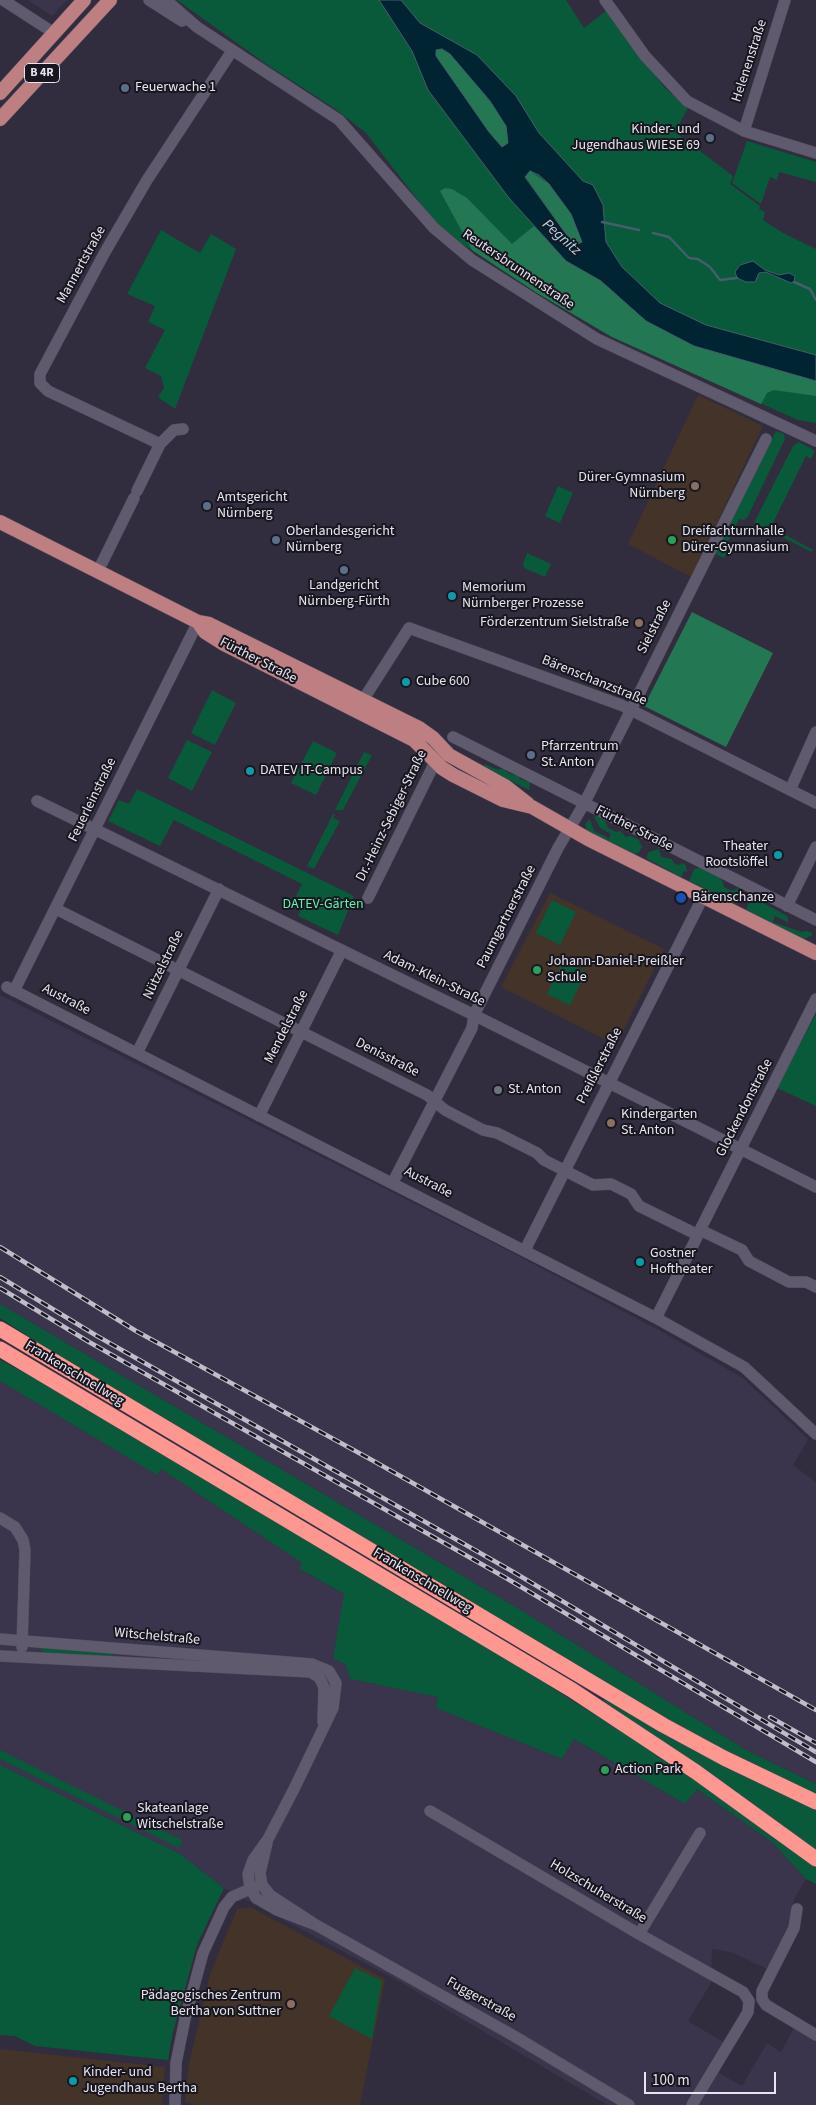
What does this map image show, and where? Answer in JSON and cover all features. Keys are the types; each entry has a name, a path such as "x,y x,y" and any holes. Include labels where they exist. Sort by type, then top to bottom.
{"highway":[{"name":"Frankenschnellweg","path":"0,1329 663,1725 718,1755 816,1802"},
{"name":"Frankenschnellweg","path":"0,1349 572,1690 696,1772 816,1859"}],"main road":[{"name":"B 4R","path":"0,94 84,0"},
{"name":"B 4R","path":"0,119 110,0"},
{"name":"Fürther Straße","path":"0,522 198,622 209,624 425,732 456,760 505,786 532,807 816,953"},
{"name":"Fürther Straße","path":"198,622 205,632 224,644 414,740 449,773 503,800 532,807"}],"street":[{"path":"3,0 54,33"},
{"name":"Reutersbrunnenstraße","path":"149,0 179,20 197,28"},
{"name":"Reutersbrunnenstraße","path":"166,0 197,28 338,120 434,228 472,260 597,339 816,441"},
{"path":"605,0 645,56 688,101 744,130 816,153"},
{"name":"Helenenstraße","path":"744,130 783,1"},
{"name":"Mannertstraße","path":"160,444 48,391 40,383 40,374 105,252 138,196 232,51"},
{"path":"98,571 160,444 174,430 184,429"},
{"name":"Sielstraße","path":"570,828 584,804 766,439"},
{"name":"Feuerleinstraße","path":"10,989 56,909 198,622"},
{"name":"Bärenschanzstraße","path":"363,700 409,628 630,710 816,803"},
{"path":"790,790 816,732"},
{"name":"Fürther Straße","path":"453,737 816,920"},
{"name":"Dr.-Heinz-Sebiger-Straße","path":"368,898 442,748"},
{"name":"Adam-Klein-Straße","path":"38,801 474,1015 816,1187"},
{"name":"Paumgartnerstraße","path":"393,1182 472,1028 474,1015 570,828"},
{"path":"787,906 816,847"},
{"name":"Nützelstraße","path":"137,1053 219,889"},
{"name":"Preißlerstraße","path":"525,1250 703,896"},
{"name":"Denisstraße","path":"56,909 427,1095 445,1110 483,1130 497,1133 537,1153 544,1160 565,1171 593,1184 611,1184 631,1194 639,1206 742,1250 750,1261 789,1282 806,1282 816,1287"},
{"name":"Mendelstraße","path":"259,1116 342,950"},
{"name":"Austraße","path":"10,989 393,1182 656,1318 744,1366 816,1434"},
{"name":"Glockendonstraße","path":"656,1318 816,999"},
{"path":"0,1518 15,1527 23,1540 25,1550 21,1657"},
{"name":"Witschelstraße","path":"0,1639 311,1668"},
{"name":"Witschelstraße","path":"0,1656 311,1668"},
{"path":"250,1888 249,1868 257,1853 268,1839 333,1708 336,1683 329,1671 311,1668"},
{"name":"Holzschuherstraße","path":"430,1811 639,1934 742,1992 749,2001 748,2012 692,2105"},
{"path":"639,1934 700,1833"},
{"path":"175,2105 176,2064 185,2019 203,1953 224,1907 232,1897 250,1888 262,1885 260,1873 268,1839"},
{"name":"Fuggerstraße","path":"262,1885 270,1895 316,1925 514,2036 629,2105"},
{"name":"Fuggerstraße","path":"250,1888 256,1898 271,1907 316,1925"},
{"path":"796,1909 794,1928 762,1991 762,1999 766,2005 816,2035"}],"shaded area":[{"path":"28,0 67,0 52,16"},
{"name":"Dürer-Gymnasium Nürnberg","path":"698,395 763,426 691,577 628,544"},
{"name":"Johann-Daniel-Preißler Schule","path":"550,893 664,949 616,1045 501,987"},
{"path":"0,995 509,1251 657,1329 743,1378 808,1439 793,1465 816,1482 816,1784 746,1750 519,1609 0,1304"},
{"path":"0,1381 157,1475 161,1469 302,1563 300,1569 345,1595 333,1658 346,1665 350,1679 439,1697 437,1708 562,1759 574,1739 685,1804 697,1789 773,1843 806,1879 794,1900 791,1927 767,1969 731,1952 712,1949 711,1983 688,2021 727,2044 712,2069 742,2086 767,2043 781,2052 795,2026 816,2039 816,2105 607,2105 395,1979 224,1888 180,1854 0,1765"},
{"name":"Pädagogisches Zentrum Bertha von Suttner","path":"250,1907 385,1979 360,2105 195,2105 185,2102 188,2068 210,1974 237,1909"},
{"path":"0,2049 165,2067 162,2105 0,2105"}],"green space":[{"path":"177,0 566,0 584,28 607,10 664,87 688,108 675,132 733,176 730,184 760,206 759,209 765,212 763,220 783,233 816,249 816,423 798,420 612,337 537,293 441,230 366,133 334,108 266,64"},
{"path":"442,49 450,54 490,101 506,126 509,143 502,147 489,132 436,56 436,50"},
{"path":"747,141 816,162 816,182 779,172 777,180 770,177 761,204 732,183"},
{"path":"530,171 549,184 571,214 583,241 578,244 571,241 525,176"},
{"path":"445,188 452,189 467,198 512,244 534,226 566,261 601,281 646,321 694,346 816,381 816,396 774,390 767,393 761,404 612,337 537,293 472,250 440,191"},
{"path":"161,230 200,253 211,234 236,249 175,409 158,397 164,388 161,376 145,368 165,330 148,322 155,306 127,294"},
{"path":"776,431 784,434 785,439 748,516 744,520 739,519 727,543 732,546 724,558 715,554"},
{"path":"799,442 814,450 814,453 811,459 806,456 771,527 813,550 812,552 754,523 793,446"},
{"path":"558,486 573,493 560,523 545,516"},
{"path":"527,553 551,564 545,577 524,568 523,564"},
{"path":"692,612 773,653 726,747 644,706"},
{"path":"212,690 236,703 215,745 191,733"},
{"path":"187,740 212,752 192,791 168,778"},
{"path":"313,741 337,753 316,795 291,783"},
{"path":"364,752 372,755 343,810 335,810"},
{"path":"485,764 498,770 503,768 508,773 530,782 529,790 485,768"},
{"name":"DATEV-Gärten","path":"137,789 354,896 338,935 298,916 300,911 291,906 302,884 174,820 160,846 108,821 119,800 129,804"},
{"path":"333,814 335,815 333,818 340,821 314,869 307,866"},
{"path":"597,816 605,820 608,828 616,832 621,831 626,837 631,836 639,840 642,847 639,853 635,854 587,831 585,824 590,819 594,831 607,837 608,840 611,834 600,828 594,817"},
{"path":"659,849 661,857 672,859 674,863 679,865 682,863 686,865 687,872 684,871 681,877 646,858 649,852"},
{"path":"703,867 722,880 724,887 732,891 739,888 741,896 737,904 689,881 694,869"},
{"path":"751,896 787,916 789,923 775,916 773,922 802,932 813,933 804,939 746,910"},
{"path":"552,900 576,912 560,945 536,933"},
{"path":"563,961 586,972 570,1005 547,994"},
{"path":"816,1014 816,1106 777,1088"},
{"path":"0,1304 519,1609 746,1750 816,1784 816,1798 731,1757 65,1360 0,1318"},
{"path":"0,1360 74,1399 463,1631 700,1782 816,1867 816,1884 806,1879 773,1843 697,1789 685,1804 574,1739 562,1759 436,1708 438,1697 350,1679 346,1665 333,1658 344,1594 300,1569 302,1563 161,1469 157,1475 0,1381"},
{"path":"41,1648 112,1653 114,1655 112,1657 42,1653"},
{"path":"606,1697 816,1807 816,1853 602,1703"},
{"name":"Skateanlage Witschelstraße","path":"0,1750 182,1840 179,1848 0,1759"},
{"path":"0,1765 180,1854 224,1888 197,1945 172,2036 168,2060 35,2046 15,2036 0,2035"},
{"path":"355,1968 382,1981 372,2039 329,2016"}],"water":[{"name":"Pegnitz","path":"379,0 401,0 420,23 477,55 516,96 539,133 583,181 593,185 603,205 606,242 622,267 660,303 706,325 816,355 816,381 694,346 646,321 601,281 566,261 509,198 428,90 412,51","holes":["442,49 450,54 490,101 506,126 508,143 502,147 489,132 436,56 436,50","530,171 539,175 549,184 571,214 582,242 578,244 571,241 525,177"]},
{"path":"753,261 765,270 779,275 789,273 795,276 794,282 791,283 766,272 759,273 755,282 746,282 737,278 735,272 740,265"}],"waterway":[{"path":"602,222 639,230"},
{"path":"653,233 669,237 689,258 698,259 710,267 720,280 737,278"},
{"path":"794,282 810,289 816,300"}],"railway":[{"path":"0,1247 136,1331 370,1459 816,1710"},
{"path":"0,1277 97,1336 510,1570 816,1752"},
{"path":"0,1288 89,1342 506,1578 816,1762"},
{"path":"770,1717 816,1743"}],"place":[{"name":"Feuerwache 1","path":"125,88"},
{"name":"Kinder- und Jugendhaus WIESE 69","path":"710,138"},
{"name":"Dürer-Gymnasium Nürnberg","path":"695,486"},
{"name":"Amtsgericht Nürnberg","path":"207,506"},
{"name":"Oberlandesgericht Nürnberg","path":"276,540"},
{"name":"Dreifachturnhalle Dürer-Gymnasium","path":"672,540"},
{"name":"Landgericht Nürnberg-Fürth","path":"344,570"},
{"name":"Memorium Nürnberger Prozesse","path":"452,596"},
{"name":"Förderzentrum Sielstraße","path":"639,623"},
{"name":"Cube 600","path":"406,682"},
{"name":"Pfarrzentrum St. Anton","path":"531,755"},
{"name":"DATEV IT-Campus","path":"250,771"},
{"name":"Theater Rootslöffel","path":"778,855"},
{"name":"Bärenschanze","path":"681,898"},
{"name":"Johann-Daniel-Preißler Schule","path":"537,970"},
{"name":"St. Anton","path":"498,1090"},
{"name":"Kindergarten St. Anton","path":"611,1123"},
{"name":"Gostner Hoftheater","path":"640,1262"},
{"name":"Action Park","path":"605,1770"},
{"name":"Skateanlage Witschelstraße","path":"127,1817"},
{"name":"Pädagogisches Zentrum Bertha von Suttner","path":"291,2004"},
{"name":"Kinder- und Jugendhaus Bertha","path":"73,2081"}]}
